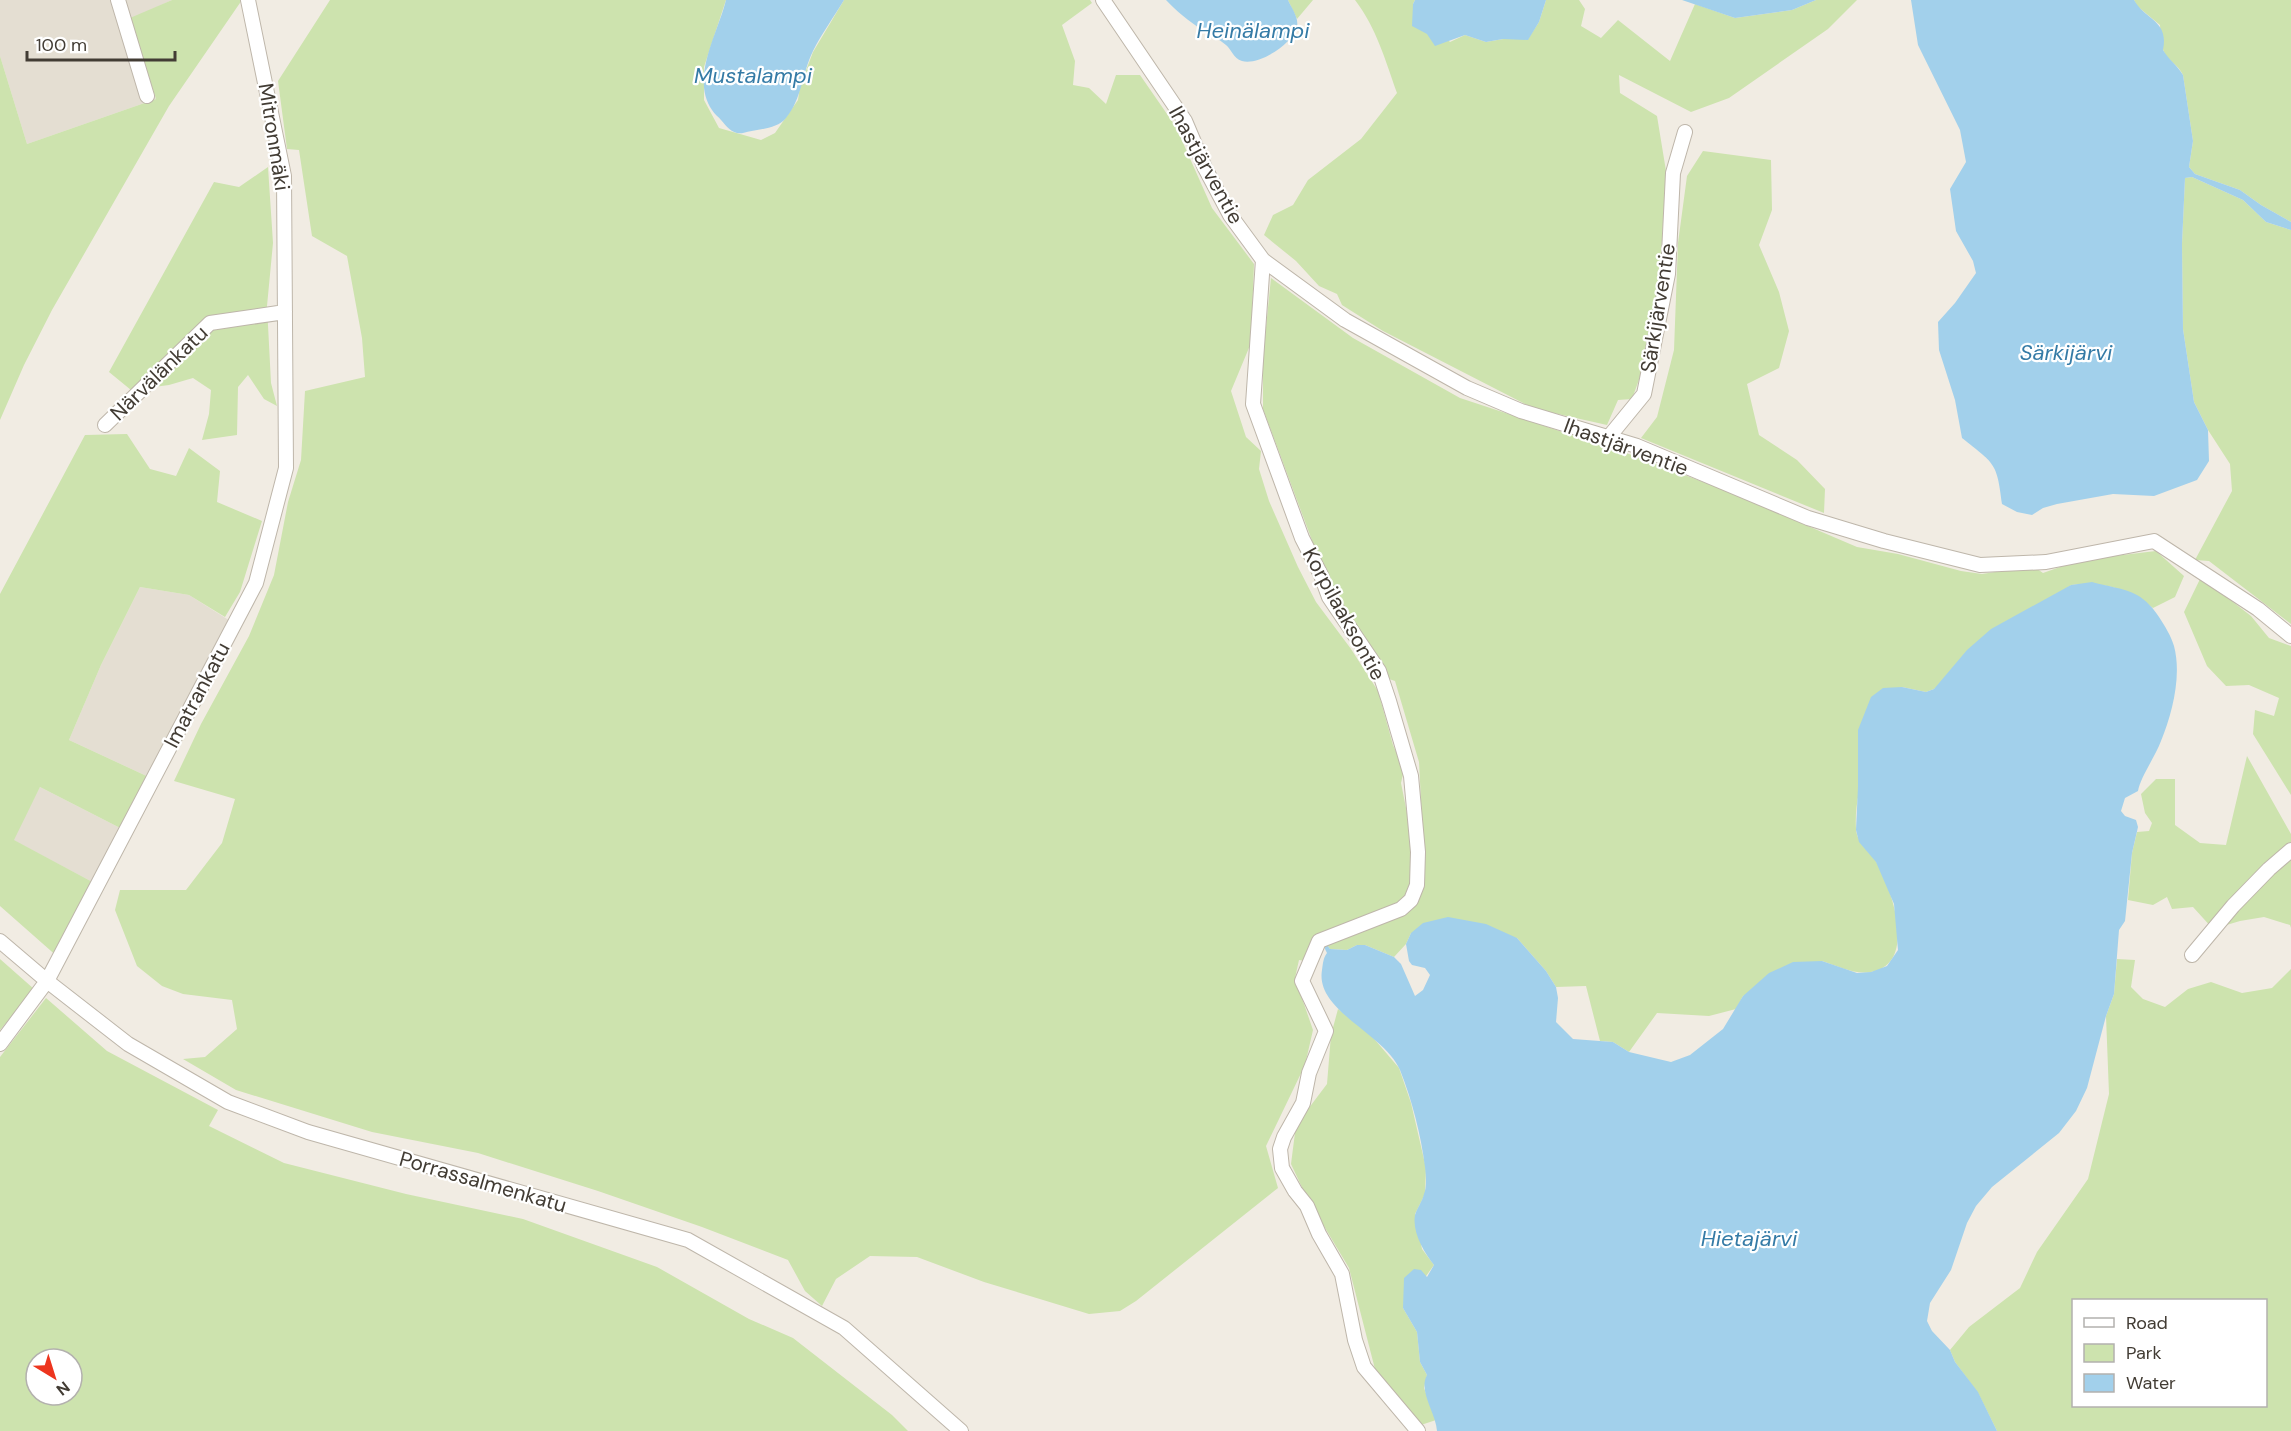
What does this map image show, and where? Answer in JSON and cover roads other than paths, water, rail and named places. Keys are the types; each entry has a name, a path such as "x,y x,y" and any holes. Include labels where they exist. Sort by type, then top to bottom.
{"street":[{"path":"118,0 147,96"},
{"name":"Mitronmäki","path":"248,0 284,176 285,312"},
{"name":"Ihastjärventie","path":"1103,0 1185,121 1205,168 1230,215 1263,260 1345,320 1467,388 1521,411 1637,446 1808,518 1884,541 1980,564 2046,562 2154,541 2258,609 2291,636"},
{"name":"Särkijärventie","path":"1608,438 1644,394 1668,274 1673,173 1685,132"},
{"name":"Korpilaaksontie","path":"1263,260 1253,404 1302,538 1322,574 1329,597 1379,671 1411,776 1419,869 1417,885 1411,900 1401,909 1319,941 1302,981 1326,1031 1309,1073 1302,1103 1280,1149 1282,1168 1307,1206 1319,1234 1342,1274 1355,1340 1364,1367 1418,1431"},
{"name":"Närvälänkatu","path":"105,425 210,323 285,312"},
{"name":"Imatrankatu","path":"0,1044 47,981 256,583 286,468 285,312"},
{"path":"2192,955 2233,906 2291,850"},
{"name":"Porrassalmenkatu","path":"0,941 128,1044 228,1102 308,1132 688,1240 844,1328 961,1431"}],"water":[{"name":"Mustalampi","path":"726,0 844,0 813,51 791,111 777,125 743,133 733,132 714,113 706,97 704,84 708,55"},
{"name":"Heinälampi","path":"1166,0 1288,0 1296,16 1297,26 1290,39 1275,52 1257,60 1242,61 1226,45 1192,23"},
{"path":"1415,0 1546,0 1539,22 1528,40 1503,39 1486,42 1465,35 1435,46 1427,34 1412,26"},
{"path":"1682,0 1816,0 1792,10 1735,18"},
{"name":"Särkijärvi","path":"1911,0 2134,0 2160,27 2163,32 2163,50 2183,75 2193,141 2189,167 2195,174 2240,190 2291,222 2291,230 2266,222 2243,200 2192,177 2185,178 2182,244 2183,329 2194,402 2208,430 2209,461 2197,480 2154,496 2113,494 2057,504 2043,508 2032,515 2017,512 2002,504 1996,471 1981,453 1962,438 1955,400 1939,350 1938,322 1976,273 1973,261 1956,231 1950,189 1966,162 1960,130 1918,45"},
{"name":"Hietajärvi","path":"2092,582 2137,595 2144,599 2157,614 2166,627 2174,646 2177,670 2175,695 2169,719 2138,791 2125,798 2121,811 2125,816 2136,820 2138,827 2132,853 2125,921 2119,930 2114,994 2087,1088 2076,1111 2059,1133 1992,1187 1976,1206 1967,1223 1951,1270 1930,1303 1927,1321 1932,1331 1950,1350 1955,1362 1978,1392 1997,1431 1437,1431 1426,1395 1427,1375 1420,1362 1417,1332 1403,1308 1404,1278 1414,1269 1421,1270 1427,1277 1434,1265 1415,1229 1415,1215 1426,1184 1418,1130 1404,1081 1392,1057 1339,1010 1329,998 1323,985 1322,970 1327,953 1323,945 1332,941 1327,945 1330,949 1347,950 1357,945 1365,945 1394,957 1401,964 1415,996 1423,990 1430,975 1425,968 1412,965 1409,961 1406,944 1411,933 1423,923 1448,917 1486,924 1517,938 1546,971 1556,987 1558,998 1556,1022 1573,1039 1613,1042 1629,1052 1671,1062 1690,1055 1723,1029 1743,996 1769,973 1793,962 1822,961 1857,973 1871,972 1887,966 1898,950 1894,904 1876,862 1859,842 1856,830 1858,730 1871,697 1883,688 1902,687 1926,692 1934,689 1967,650 1991,629 2071,585"}]}
